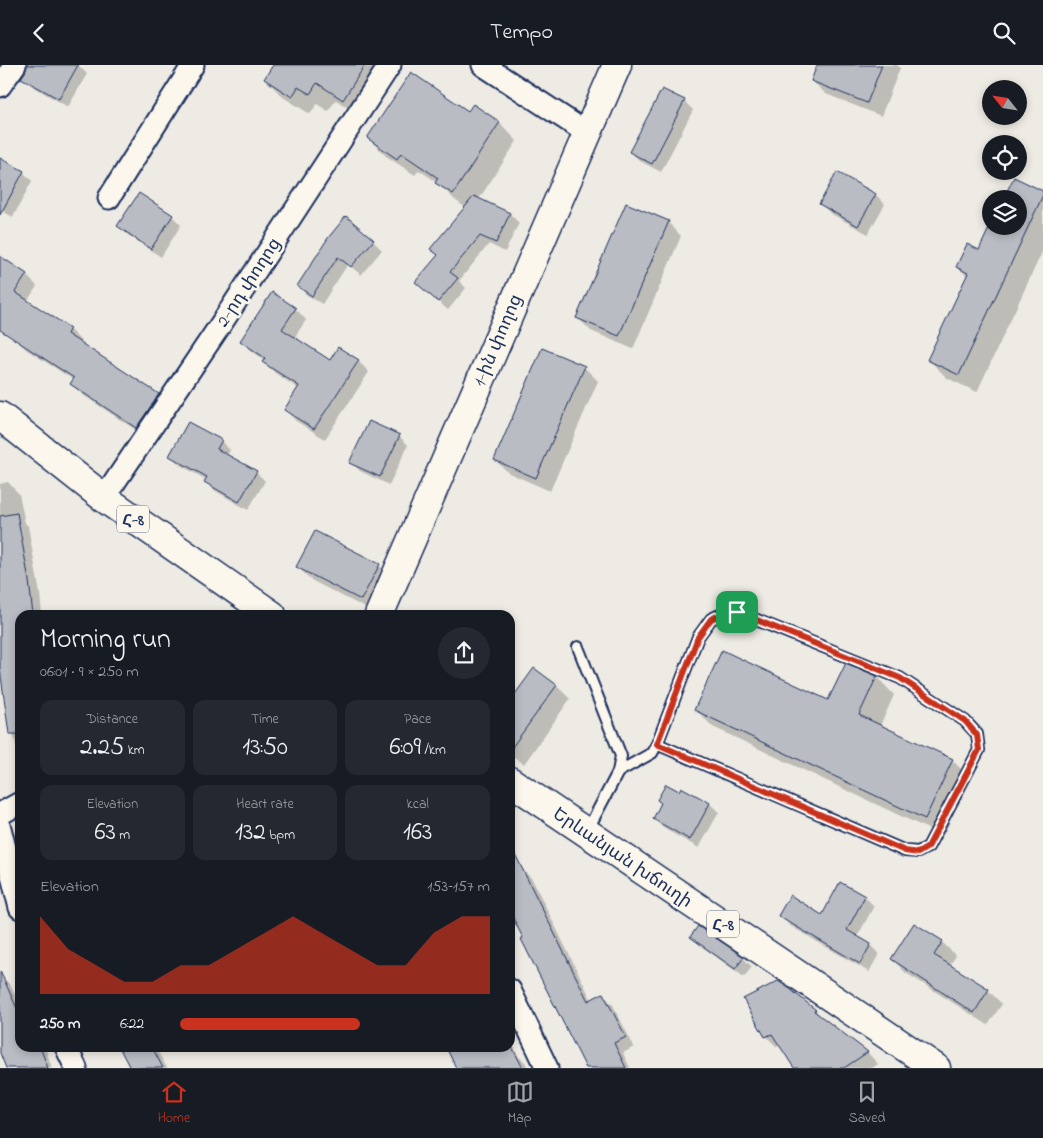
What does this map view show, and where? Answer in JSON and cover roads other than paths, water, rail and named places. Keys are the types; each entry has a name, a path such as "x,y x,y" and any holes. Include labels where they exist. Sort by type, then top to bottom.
{"main road":[{"name":"1-ին փողոց","path":"381,610 617,65"},
{"name":"Հ-8","path":"0,416 104,498 265,610"},
{"name":"Երևանյան խճուղի","path":"515,784 936,1068"}],"street":[{"path":"0,86 15,65"},
{"path":"109,197 194,65"},
{"name":"2-րդ փողոց","path":"104,498 221,324 390,65"},
{"path":"482,65 587,133"},
{"path":"0,814 15,806"},
{"path":"0,828 15,888"},
{"path":"515,1001 547,1068"},
{"path":"68,1052 76,1068"}],"lane":[{"path":"618,772 652,753 698,637 711,619 720,615 737,612 900,678 965,721 977,735 979,750 928,847 918,853 905,851 657,744"},
{"path":"578,647 621,756 618,772 586,832"}]}
